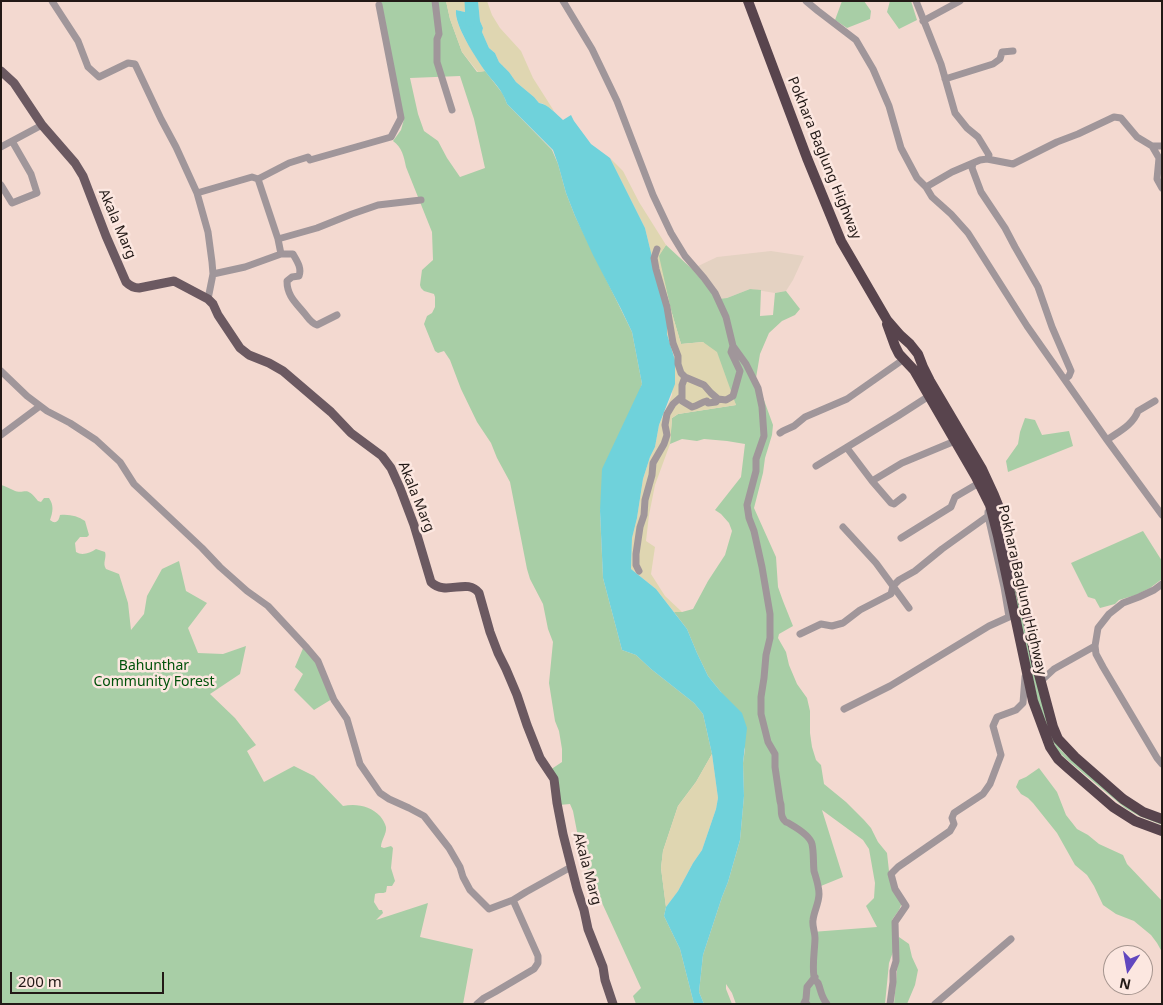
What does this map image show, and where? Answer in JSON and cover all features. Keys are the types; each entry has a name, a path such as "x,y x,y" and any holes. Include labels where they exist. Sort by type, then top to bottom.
{"highway":[{"name":"Pokhara Baglung Highway","path":"748,1 841,242 887,320 918,354 930,381 982,469 994,495 1005,526 1028,621 1040,681 1052,727 1058,739 1074,757 1123,799 1143,812 1162,819"},
{"name":"Pokhara Baglung Highway","path":"887,320 892,341 897,350 911,365 980,483 998,536 1036,713 1050,747 1058,758 1113,807 1135,821 1162,831"}],"main road":[{"name":"Akala Marg","path":"1,71 14,83 42,125 75,163 83,176 126,282 134,288 140,288 174,281 208,299 240,348 283,372 330,412 351,434 382,456 388,463 400,488 414,525 429,577 434,584 437,587 446,588 471,587 479,593 490,632 517,695 540,758 554,779 557,803 571,867 588,928 603,967 612,1001"}],"street":[{"path":"52,1 78,41 88,67 99,77 128,63 135,64 197,193 208,232 213,274 208,299"},
{"path":"435,1 439,34 436,40 437,62 452,110"},
{"path":"563,1 592,49 617,101 653,195 671,233 685,256 716,293 726,317 733,346 746,364 758,388 762,407 764,436 756,459 756,471 747,505 762,566 770,614 770,638 761,697 761,714 768,742 775,754 782,817 787,823 810,839 812,845 814,870 819,893 812,926 815,940 813,972 827,1004"},
{"path":"806,1 856,40 873,70 889,106 901,148 918,178 932,197 968,233 1027,326 1162,515"},
{"path":"916,1 941,64 955,113 978,138 990,155 987,159"},
{"path":"923,21 960,1"},
{"path":"197,193 252,177 258,179 289,163 308,157 310,160 391,137 401,118 379,5"},
{"path":"946,79 993,64 1000,59 1002,52 1013,51"},
{"path":"926,187 952,172 987,159 1013,164 1020,162 1046,147 1114,118 1121,118 1137,137 1152,146 1159,158 1157,179 1162,188"},
{"path":"1,147 42,125"},
{"path":"1,185 12,203 36,193 31,174 12,141"},
{"path":"1152,146 1162,146"},
{"path":"973,163 972,168 981,192 1005,228 1038,287 1052,327 1071,371 1070,376 1065,380"},
{"path":"258,179 278,239 281,254"},
{"path":"278,239 317,228 378,205 421,200"},
{"path":"657,249 654,258 656,269 668,307 673,343 681,373 685,377 704,385 718,399 726,400 734,396 740,371 731,352 733,346"},
{"path":"213,274 245,267 281,254 293,254 301,272 300,276 292,277 287,281 287,288 293,301 317,325 337,315"},
{"path":"780,433 794,426 805,417 847,399 904,359"},
{"path":"1,371 40,406 96,440 120,462 134,484 202,548 220,568 268,606 308,648 318,661 334,700 347,719 360,764 380,793 424,816 449,848 470,890 489,909 513,900 571,867"},
{"path":"685,377 682,385 682,401 692,407 697,406 701,402 716,402 718,399"},
{"path":"639,571 636,565 636,554 653,463 667,435 665,424 667,414 673,404 682,396"},
{"path":"816,466 929,396"},
{"path":"1107,440 1131,423 1138,411 1155,401"},
{"path":"1,435 40,406"},
{"path":"872,481 902,463 955,441"},
{"path":"847,448 891,502 894,504 903,497"},
{"path":"901,538 951,507 955,497 980,483"},
{"path":"800,634 821,624 832,626 843,623 860,610 891,594 899,580 915,571 989,510 1009,617 989,626 890,686 844,709"},
{"path":"844,527 876,563 909,608"},
{"path":"1160,586 1140,597 1123,603 1108,614 1098,628 1095,646 1096,654 1103,667 1162,764"},
{"path":"1040,681 1054,669 1095,646"},
{"path":"890,1004 893,982 892,970 896,961 895,922 906,906 895,890 891,874 898,867 950,831 954,824 952,818 954,813 983,794 990,784 1001,755 993,726 997,717 1016,710 1023,703 1025,662"},
{"path":"477,1004 534,969 538,963 538,956 513,900"},
{"path":"935,1004 1011,939"},
{"path":"807,1004 804,1003 807,987 815,977"}],"shaded area":[{"path":"771,251 804,256 786,291 775,293 750,289 727,298 717,299 692,269 717,257"}],"green space":[{"path":"380,1 446,1 450,19 462,52 477,72 485,71 503,94 507,104 552,150 575,216 632,332 642,384 600,511 603,578 622,650 636,655 694,703 703,714 712,754 696,782 678,806 663,851 661,868 666,907 664,916 680,949 694,1004 636,1004 633,996 641,988 592,881 581,852 573,811 570,804 559,805 550,770 562,762 562,749 549,683 553,642 548,629 543,604 527,569 510,482 491,443 477,422 450,360 444,351 438,353 435,351 424,324 427,316 432,313 435,307 434,294 424,291 420,285 422,270 433,260 432,232 406,167 402,152 393,141 401,130 404,119","holes":["460,76 474,119 485,168 460,177 438,141 424,131 410,78"]},
{"path":"842,1 864,1 871,11 870,19 847,28 835,20"},
{"path":"890,1 911,1 917,20 899,29 887,12"},
{"path":"666,245 692,269 718,299 727,298 750,289 761,290 760,316 773,315 775,293 786,291 800,309 795,315 782,321 769,333 760,354 756,378 773,425 754,508 776,557 778,587 793,626 779,634 778,638 786,652 797,684 807,698 810,711 812,747 816,760 821,765 824,784 846,802 871,828 878,842 887,853 889,871 902,903 892,920 893,952 889,963 885,1004 736,1004 726,984 732,1004 704,1004 699,992 703,955 740,840 744,796 743,763 745,749 721,692 708,676 687,629 674,612 693,609 725,555 732,531 729,523 715,510 741,477 745,444 704,439 697,441 682,439 670,444 672,418 678,414 736,405 703,342 681,344 658,256","holes":["822,810 863,840 869,849 875,883 874,898 866,906 877,927 812,932 817,896 816,888 843,877"]},
{"path":"920,370 982,475 997,507 1042,703 1051,733 1060,749 1067,756 1124,805 1162,823 1162,825 1125,808 1066,759 1058,751 1052,740 1039,706 1000,531 991,500"},
{"path":"1025,418 1035,420 1042,435 1069,431 1073,446 1008,472 1006,461 1018,444"},
{"name":"Bahunthar Community Forest","path":"1,485 17,491 28,492 41,502 44,498 49,498 52,503 50,520 53,522 59,519 60,515 70,515 85,521 89,535 87,537 80,537 75,543 76,552 86,554 96,549 105,552 104,565 106,569 119,574 128,603 131,630 144,614 147,596 162,569 179,561 186,591 207,603 188,628 198,653 223,654 246,646 240,674 210,694 235,718 256,745 247,751 264,782 294,766 314,776 343,806 363,806 380,816 386,827 381,847 391,846 393,848 391,868 395,881 392,886 387,886 386,892 375,894 374,902 383,913 376,920 428,903 420,937 473,949 463,1004 1,1004"},
{"path":"1143,531 1162,561 1162,579 1136,595 1100,608 1095,599 1088,597 1071,563"},
{"path":"304,646 320,669 332,699 314,710 294,690 303,674 295,667"},
{"path":"1039,768 1057,792 1066,815 1077,829 1099,844 1123,855 1127,864 1162,901 1162,952 1151,935 1134,921 1116,914 1103,905 1087,875 1075,865 1057,833 1033,803 1021,794 1016,787 1019,780"},
{"path":"899,937 909,944 918,970 915,985 907,1004 894,1004"}],"sand":[{"path":"446,1 469,2 470,7 465,12 456,10 456,17 466,41 485,71 478,72 462,52 450,19"},
{"path":"478,1 487,1 492,15 500,28 521,51 533,78 554,111 539,103 516,82 499,62 495,53 489,48 482,32 483,28 480,21"},
{"path":"610,158 623,171 639,202 666,245 659,256 681,344 703,342 717,352 736,405 678,414 672,418 670,444 655,485 646,541 655,547 651,574 665,596 682,612 674,612 656,589 631,569 632,538 643,479 655,447 659,425 672,395 674,355 667,334 667,318 645,228"},
{"path":"712,754 718,798 716,809 702,850 678,891 666,907 661,868 663,851 678,806 696,782"}],"water":[{"path":"468,1 478,1 480,21 483,28 482,32 489,48 495,53 499,62 516,82 539,103 549,107 563,120 571,115 591,144 610,158 645,228 667,318 667,334 675,360 675,384 659,425 655,447 643,479 632,538 631,569 656,589 687,629 708,676 742,713 747,728 743,763 744,796 740,840 703,955 699,992 704,1004 694,1004 680,949 664,916 666,907 678,891 702,850 716,809 718,798 712,754 703,714 694,703 636,655 622,650 603,578 600,511 602,469 642,384 632,332 575,216 553,150 507,104 500,90 471,50 458,24 456,10 465,12 469,10"}],"waterway":[{"path":"469,1 470,22"}]}
